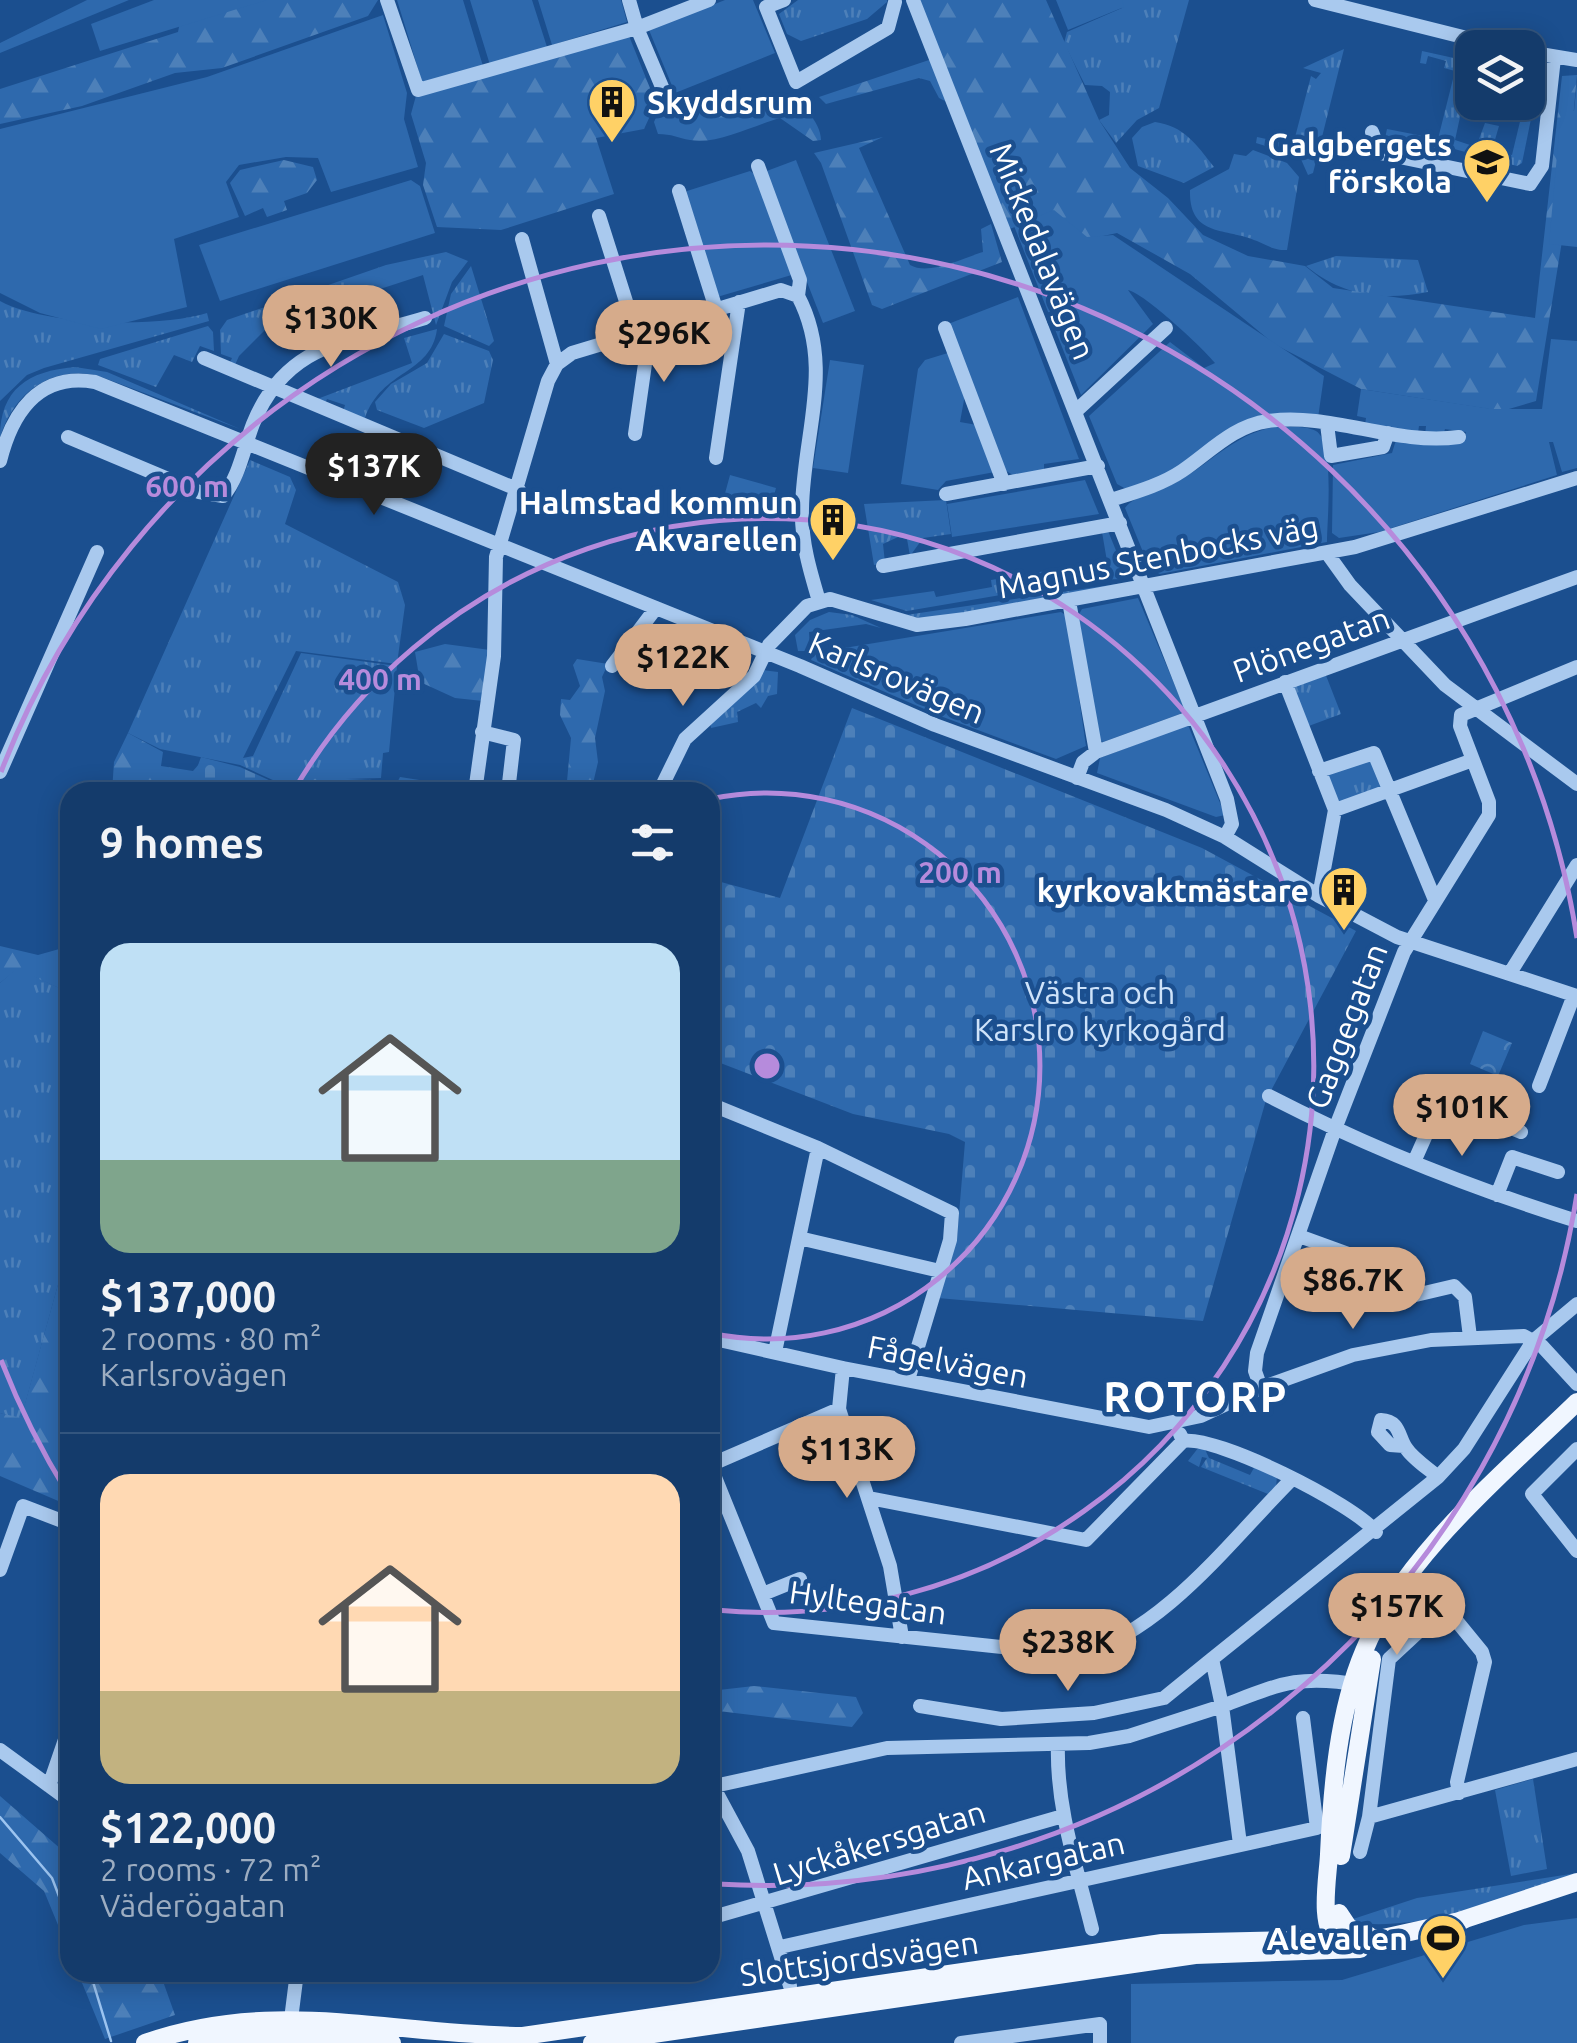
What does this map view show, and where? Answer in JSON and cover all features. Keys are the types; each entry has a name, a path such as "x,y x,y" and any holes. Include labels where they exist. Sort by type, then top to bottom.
{"main road":[{"path":"1352,1950 1332,1939 1335,1795 1364,1648 1395,1596 1443,1536 1577,1402"},
{"name":"Slottsjordsvägen","path":"197,2043 295,2031 523,2036 1162,1942 1306,1945 1352,1950 1404,1941 1577,1882"},
{"path":"1333,1912 1354,1932 1383,1938"},
{"path":"1306,1945 1333,1912"},
{"name":"Slottsjordsvägen","path":"592,2043 1194,1955 1332,1939 1383,1938 1464,1920"},
{"name":"Slottsjordsvägen","path":"146,2043 212,2024 392,2043"}],"street":[{"path":"387,0 418,90 637,28 709,0"},
{"path":"629,0 665,94"},
{"path":"784,0 765,3 796,82 888,28 894,1 914,2"},
{"path":"1315,0 1455,35"},
{"name":"Mickedalavägen","path":"914,2 1231,811 1232,824 1225,837"},
{"path":"1545,56 1577,60"},
{"path":"1372,132 1380,153 1530,184 1542,166 1554,58"},
{"path":"664,782 686,739 754,676 765,652 794,617 819,601 807,561 801,512 818,358 814,326 798,296 800,280 758,166"},
{"path":"680,191 716,309"},
{"path":"599,216 643,330 635,434"},
{"path":"476,782 497,626 496,557 556,364 522,240"},
{"path":"556,364 572,352 739,302 782,290 798,296"},
{"path":"716,458 739,302"},
{"path":"68,436 212,496 227,493 270,389 301,358 425,318"},
{"path":"945,328 1004,484"},
{"path":"1076,411 1166,328"},
{"path":"204,358 270,389 518,490"},
{"name":"Karlsrovägen","path":"0,461 8,432 24,403 39,391 70,380 95,382 765,652 935,725 1225,837 1319,896 1409,941 1576,995"},
{"path":"1112,500 1164,482 1249,425 1284,420 1458,437"},
{"path":"1327,424 1330,456 1384,447 1388,433"},
{"path":"946,494 1098,466"},
{"name":"Magnus Stenbocks väg","path":"819,601 836,600 917,625 1327,553 1411,533 1577,478"},
{"path":"883,566 1120,523"},
{"path":"0,772 97,552"},
{"path":"1327,553 1341,575 1445,685 1577,784"},
{"name":"Plönegatan","path":"1096,752 1577,577"},
{"path":"1069,600 1096,752 1083,762 1076,778"},
{"path":"612,666 656,608"},
{"path":"1475,708 1577,667"},
{"path":"1285,682 1336,810 1319,896"},
{"name":"Gaggegatan","path":"1261,1388 1255,1371 1257,1353 1335,1130 1409,941 1489,816 1489,802 1459,720 1475,708"},
{"path":"482,732 514,740 509,782"},
{"path":"1319,771 1374,754 1435,900"},
{"path":"1336,810 1474,760"},
{"path":"1510,973 1577,865"},
{"path":"1539,1086 1576,995"},
{"path":"1269,1096 1335,1130 1497,1195 1577,1221"},
{"path":"1414,1162 1442,1099 1522,1132"},
{"path":"720,1108 818,1148 952,1212 950,1240 908,1380"},
{"path":"774,1352 818,1148"},
{"path":"1497,1195 1512,1157 1558,1172"},
{"path":"1299,1236 1354,1256 1373,1305 1454,1286 1465,1297 1470,1336"},
{"path":"799,1238 940,1271"},
{"path":"920,1706 1001,1719 1101,1712 1164,1698 1376,1532 1438,1478 1470,1440 1533,1341 1577,1304"},
{"path":"1182,1440 1176,1424 1261,1388 1353,1355 1470,1336 1515,1334 1533,1341 1577,1384"},
{"name":"Fågelvägen","path":"720,1340 1132,1426 1176,1424"},
{"path":"844,1368 840,1409 890,1566 902,1637"},
{"path":"720,1461 840,1409"},
{"path":"869,1498 1086,1540 1182,1440 1204,1440 1291,1480 1376,1532"},
{"path":"1404,1446 1438,1478"},
{"path":"1577,1449 1532,1494 1577,1552"},
{"name":"Hyltegatan","path":"720,1489 774,1623 1078,1656 1112,1646 1176,1595 1291,1480"},
{"path":"0,1570 22,1506 60,1520"},
{"path":"763,1594 800,1579"},
{"path":"1360,1852 1369,1818 1390,1658 1441,1602 1482,1652 1485,1662 1457,1782 1459,1793"},
{"path":"1212,1659 1240,1844"},
{"path":"720,1785 887,1748 1058,1746 1129,1736 1300,1679 1322,1678 1359,1685"},
{"name":"Ankargatan","path":"780,1947 1317,1828 1304,1718"},
{"path":"1058,1746 1063,1816 1092,1929"},
{"path":"0,1750 60,1794"},
{"path":"50,1786 60,1756"},
{"path":"1369,1818 1577,1759"},
{"path":"720,1803 748,1852 768,1904 790,1986"},
{"name":"Lyckåkersgatan","path":"720,1916 1063,1816"},
{"path":"295,2031 299,1982"},
{"path":"962,2043 1100,2024 1100,2043"}],"green space":[{"path":"87,0 129,0 0,53 0,43"},
{"path":"154,0 267,0 100,51 91,24"},
{"path":"206,0 378,0 368,16 222,68 175,73 82,106 0,124 0,89 178,32 182,12"},
{"path":"397,0 463,0 483,66 423,85"},
{"path":"470,0 532,0 547,47 490,65"},
{"path":"538,0 621,0 627,22 552,45"},
{"path":"725,0 753,0 775,53 675,93 649,30"},
{"path":"798,0 887,2 867,19 801,41 787,34 779,14"},
{"path":"917,0 1046,0 1099,120 1130,168 1168,198 1203,235 1248,256 1305,266 1333,288 1535,318 1562,76 1577,75 1562,241 1536,401 1502,411 1361,389 1274,344 1190,274 1117,233 1075,242 1053,214 1009,229"},
{"path":"1056,0 1122,0 1124,7 1068,30"},
{"path":"1120,0 1189,0 1159,108 1137,120 1116,143 1099,120 1109,115 1110,92 1102,86 1085,85 1064,43 1067,32 1122,8"},
{"path":"383,15 407,93 404,119 418,167 331,192 318,158 286,157 239,165 226,182 239,217 174,239 187,307 101,329 40,313 0,293 0,129 207,77"},
{"path":"627,31 656,103 644,129 596,138 614,194 501,230 437,227 423,185 426,163 411,114 417,92"},
{"path":"1344,49 1313,173 1308,175 1300,157 1256,143 1257,137 1293,145 1311,76 1316,79 1321,73 1303,68"},
{"path":"1422,51 1455,58 1455,71 1444,68 1446,61 1428,56 1426,64 1420,63"},
{"path":"932,59 949,103 939,98 930,81 919,78 826,104 819,97"},
{"path":"1455,71 1455,120 1459,120 1455,140 1476,147 1485,123 1499,126 1492,150 1512,155 1520,120 1531,120 1522,163 1517,166 1447,147 1442,156 1384,143 1387,129 1438,139"},
{"path":"1577,81 1577,247 1549,244 1561,111 1574,111"},
{"path":"782,95 808,112 821,140 813,141 780,118 701,141 658,134 654,122 663,102 697,113"},
{"path":"1155,122 1182,132 1214,167 1184,183 1138,166 1132,138 1142,127"},
{"path":"883,137 859,148 910,265 936,267 983,252 981,229 991,224 1002,262 882,309 872,305 814,153"},
{"path":"1253,150 1287,163 1299,177 1287,250 1203,224 1191,205 1190,190 1229,169 1234,154 1246,156"},
{"path":"284,160 313,167 317,180 307,193 284,201 287,210 267,217 263,208 245,216 230,183 240,170"},
{"path":"796,160 855,311 823,323 764,172"},
{"path":"750,171 756,175 795,274 717,297 685,197 687,191"},
{"path":"411,180 420,186 435,233 220,301 199,245"},
{"path":"1054,210 1087,237 1113,235 1324,376 1318,418 1286,414 1152,482 1126,489 1117,484 1089,416 1170,342 1204,368 1215,363 1160,311 1128,290 1153,324 1081,395 1014,226"},
{"path":"446,252 468,261 452,282 436,325 423,275 270,325 239,356 234,367 229,365 232,358 221,354 220,330 227,320 386,265"},
{"path":"1336,256 1418,260 1428,292 1363,294 1334,284 1306,266"},
{"path":"471,266 494,341 489,346 444,326 451,294"},
{"path":"1018,297 1079,459 1044,464 1044,473 1016,477 1003,469 948,324"},
{"path":"0,301 45,316 73,320 161,321 207,313 209,321 44,368 27,375 0,401"},
{"path":"208,326 213,332 214,351 200,346 192,362 174,355 156,387 98,365 100,359"},
{"path":"437,329 426,355 383,390 365,418 343,412 345,405 327,399 324,406 312,401 412,363 404,338"},
{"path":"444,334 489,351 493,360 484,403 424,428 377,410 375,402 391,384 427,363"},
{"path":"1551,339 1577,341 1577,468 1562,472 1553,442 1549,442 1557,475 1379,532 1339,538 1332,533 1333,465 1392,453 1396,440 1464,440 1466,432 1445,429 1443,436 1425,435 1426,426 1419,426 1418,433 1365,425 1366,418 1357,416 1361,389 1492,409 1542,409"},
{"path":"951,352 966,389 960,422 977,425 995,472 946,481 938,490 901,484 918,369 925,360"},
{"path":"830,360 864,365 848,473 813,468"},
{"path":"75,367 107,372 240,429 82,373 50,378 25,395 0,438 5,407 20,386 43,373"},
{"path":"1275,427 1307,428 1322,438 1328,465 1327,542 1160,574 1150,569 1125,508 1186,476 1247,436"},
{"path":"250,460 290,477 296,490 285,524 398,582 405,605 397,664 296,651 243,758 253,756 301,653 397,666 389,752 383,753 381,778 275,781 240,765 160,749 128,733"},
{"path":"730,475 776,488 770,510 724,497"},
{"path":"1085,480 1099,514 952,537 947,504"},
{"path":"946,500 951,534 923,538 910,556 907,539 898,537 883,544 885,563 874,565 864,504"},
{"path":"1108,531 1126,575 1123,579 1088,580 907,611 871,600 934,591 936,597 992,587 991,580 1046,571 1049,579 1108,567 1102,532"},
{"path":"1124,583 978,613 923,618 906,615"},
{"path":"1138,598 1184,707 1180,714 1103,742 1097,739 1078,616 1082,609"},
{"path":"829,612 852,615 881,628 866,624 809,632 810,651 798,651 795,635 810,620"},
{"path":"1061,612 1067,616 1086,746 1056,759 943,717 811,660 814,653"},
{"path":"445,644 490,650 483,701 455,698 420,682 415,652"},
{"path":"577,659 608,664 602,677 605,691 595,738 598,762 593,782 567,782 571,738 560,715 561,699 570,700 580,686 573,665"},
{"path":"762,670 778,672 777,694 768,696 761,708 756,703 737,712 738,722 711,728 710,721"},
{"path":"1325,673 1341,714 1306,727 1291,687"},
{"name":"Västra och Karslro kyrkogård","path":"852,708 1202,848 1356,931 1266,1100 1203,1321 938,1298 957,1238 965,1142 949,1134 853,1114 720,1063 720,882 780,898"},
{"path":"1188,725 1225,815 1216,817 1097,773 1100,758"},
{"path":"128,733 163,752 161,766 193,771 200,763 193,782 113,782 114,762"},
{"path":"201,757 240,767 273,782 192,782"},
{"path":"1371,759 1382,788 1339,805 1328,775"},
{"path":"400,777 432,782 275,782 323,778 398,781"},
{"path":"0,946 38,955 60,949 60,988 17,969 0,983"},
{"path":"17,968 60,988 60,1277 21,1419 0,1413 0,983"},
{"path":"1483,1031 1512,1043 1498,1076 1470,1064"},
{"path":"60,1277 60,1502 0,1476 0,1413 21,1418"},
{"path":"1202,1443 1209,1458 1250,1475 1255,1466 1277,1476 1276,1487 1268,1494 1201,1467 1207,1458 1202,1457 1199,1467 1188,1461"},
{"path":"754,1686 856,1697 863,1713 852,1727 720,1711 720,1690"},
{"path":"1533,1779 1547,1869 1511,1876 1495,1790"},
{"path":"0,1796 60,1848 60,1930 44,1891 0,1853"},
{"path":"1577,1873 1536,1893 1468,1912 1397,1923 1350,1920 1417,1898"},
{"name":"Alevallen","path":"1577,1918 1577,2043 1131,2043 1131,1984 1342,1980 1524,1925"},
{"path":"82,1982 163,1982 175,2015 105,2039"}],"waterway":[{"path":"0,1817 52,1878 60,1899"},
{"path":"93,1982 111,2041"}],"place":[{"name":"Skyddsrum","path":"612,144"},
{"name":"Galgbergets förskola","path":"1487,204"},
{"name":"Halmstad kommun Akvarellen","path":"833,562"},
{"name":"kyrkovaktmästare","path":"1344,932"},
{"name":"Alevallen","path":"1443,1980"}],"district":[{"name":"ROTORP","path":"1196,1396"}]}
